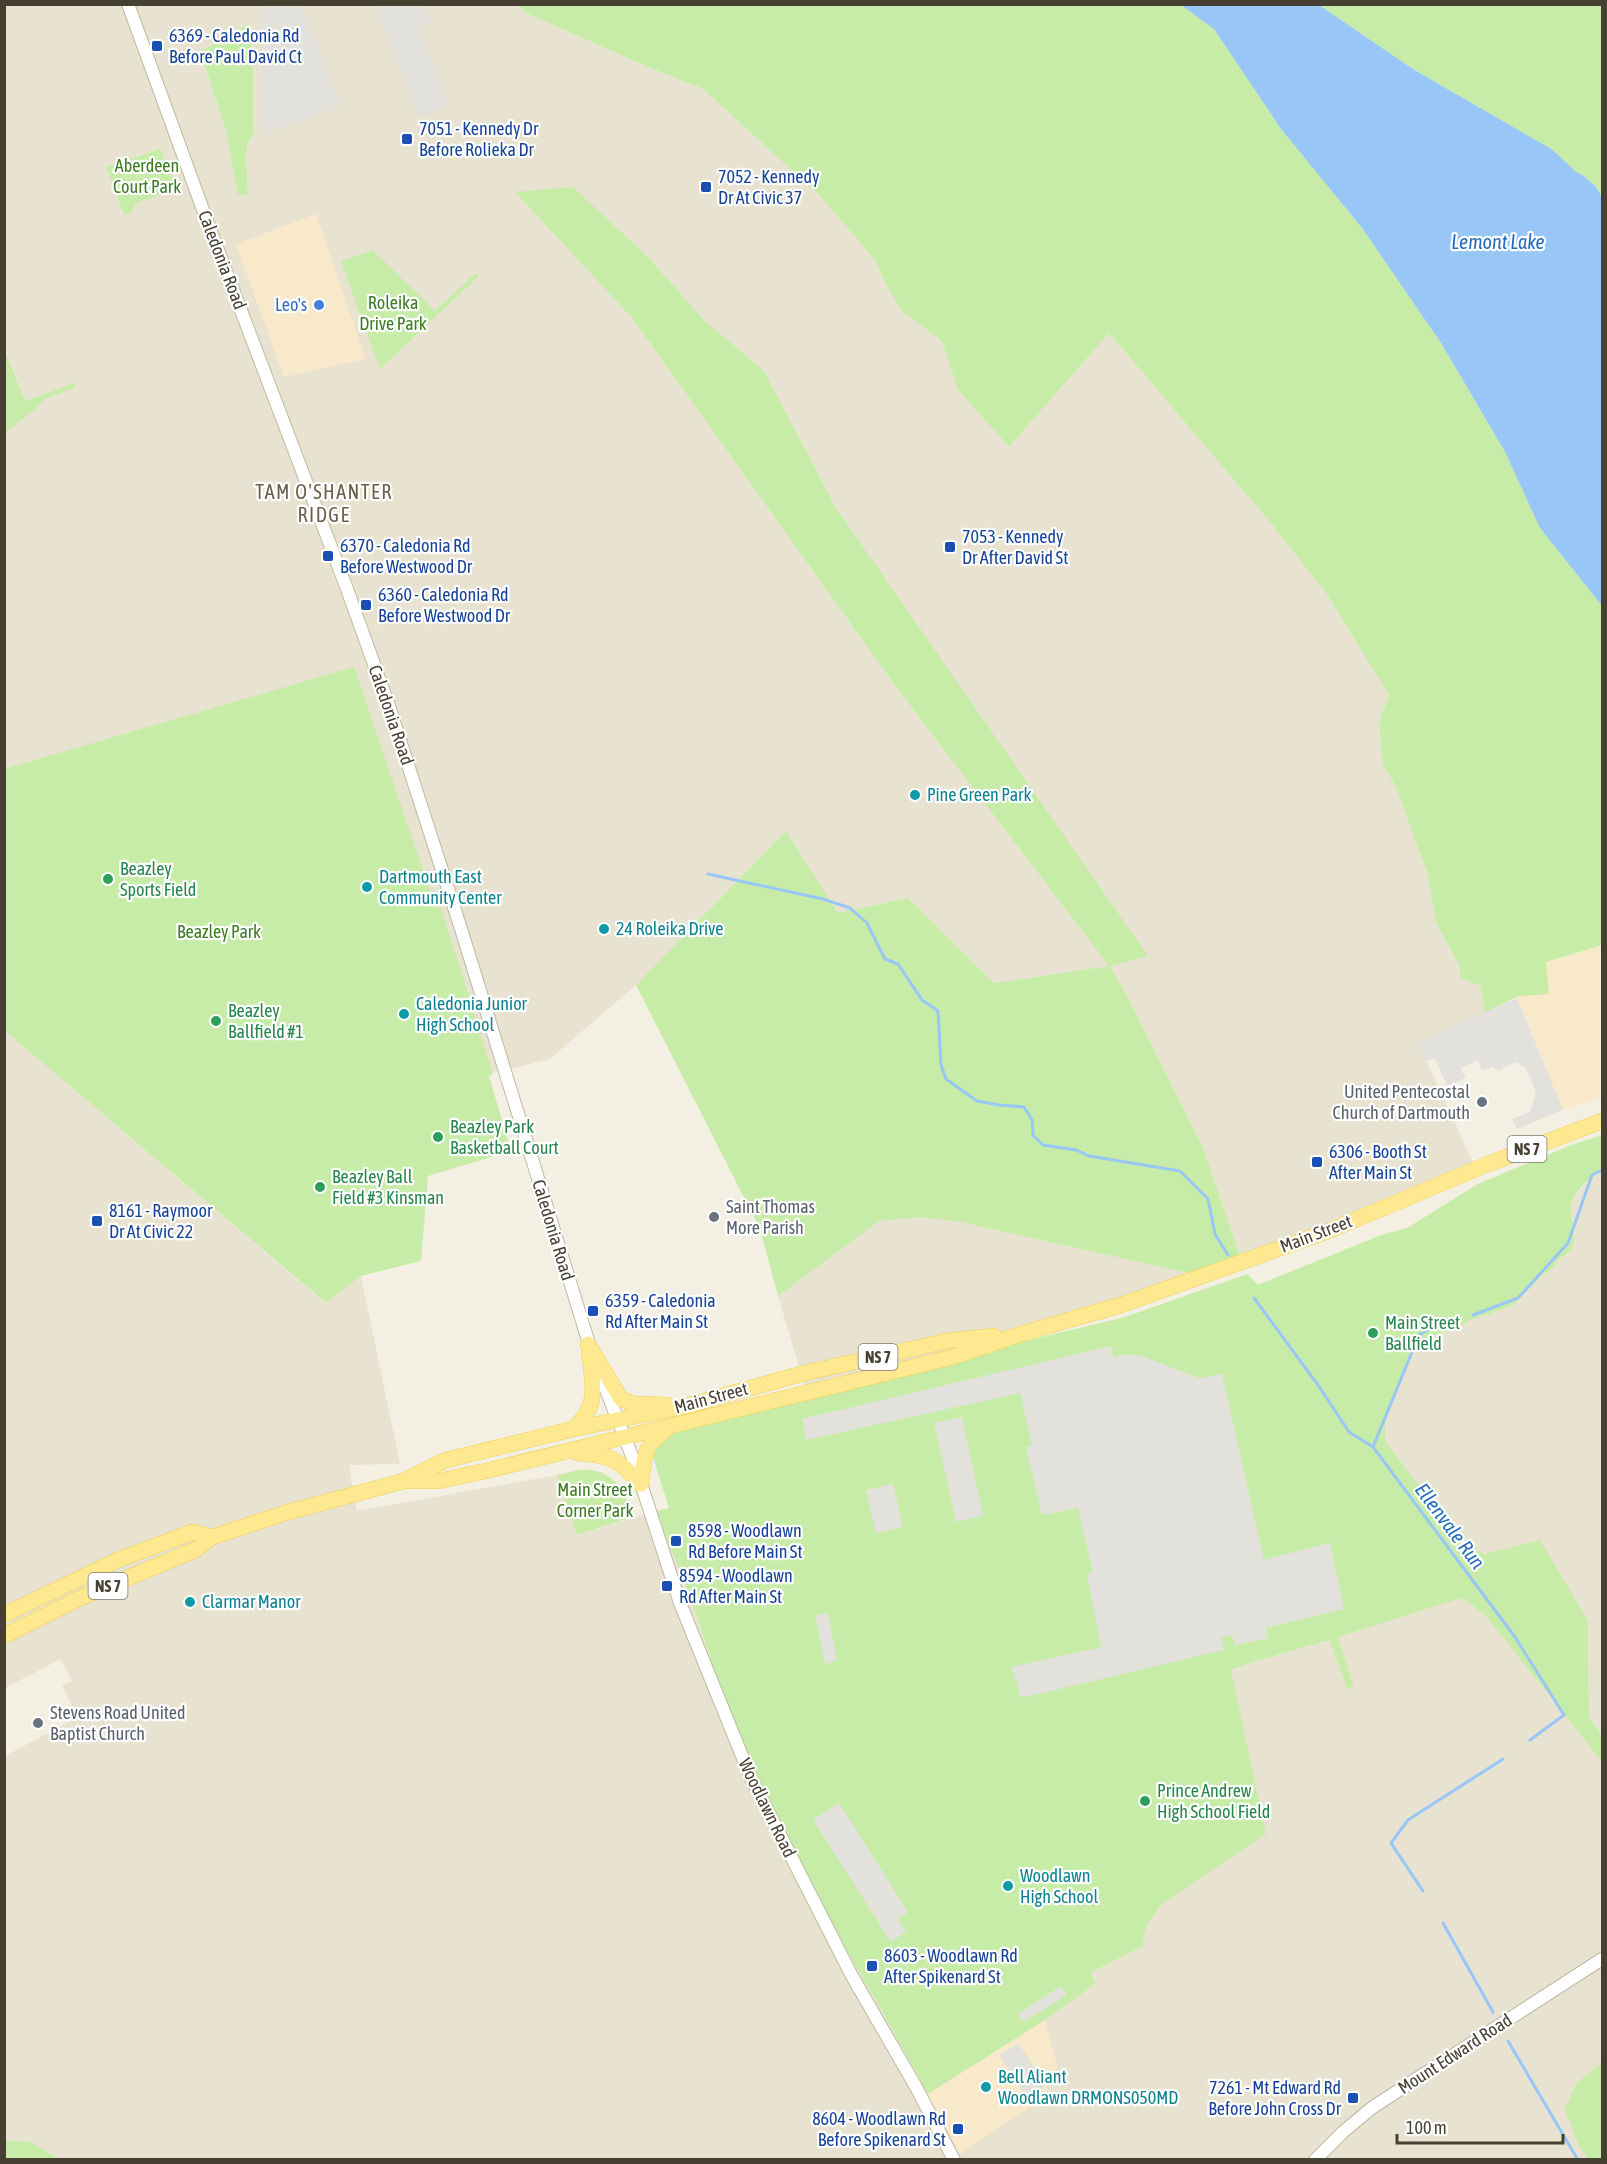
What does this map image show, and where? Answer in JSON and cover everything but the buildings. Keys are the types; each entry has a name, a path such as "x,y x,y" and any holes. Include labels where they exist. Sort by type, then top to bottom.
{"main road":[{"name":"Main Street","path":"404,1481 439,1481 953,1357 1197,1279 1331,1230 1452,1179 1602,1121"},
{"name":"Main Street","path":"4,1636 80,1598 197,1549 212,1537 288,1512 404,1481 446,1460 573,1429 686,1406 805,1373 947,1341 1024,1333"},
{"path":"588,1344 621,1399 635,1404 686,1406"},
{"path":"573,1429 587,1416 592,1402 588,1344"},
{"path":"641,1484 645,1453 648,1447 654,1439 674,1424"},
{"path":"566,1452 603,1455 615,1459 641,1484"},
{"name":"Main Street","path":"4,1616 110,1564 192,1532 212,1537"}],"street":[{"name":"Caledonia Road","path":"128,4 210,230 347,589 389,706 588,1344 624,1437"},
{"name":"Woodlawn Road","path":"624,1437 680,1603 751,1778 852,1976 916,2087 954,2160"},
{"name":"Mount Edward Road","path":"1315,2160 1373,2107 1602,1959"}],"shaded area":[{"path":"274,4 302,5 341,106 267,133 262,120 264,8"},
{"path":"5,5 519,5 524,12 703,89 819,195 875,260 887,287 903,312 942,341 958,390 1009,447 1109,333 1274,527 1328,596 1389,695 1379,723 1383,765 1395,785 1428,875 1436,923 1460,967 1480,985 1485,1013 1418,1043 1476,1169 1242,1262 1204,1150 1127,996 1109,966 994,983 908,898 838,913 786,831 636,985 550,1059 488,1074 354,668 5,769 5,433 45,399 76,387 74,383 25,401 5,347","holes":["247,24 253,133 246,149 248,195 200,51 232,36","160,149 161,149 124,215 106,167","516,192 650,259 705,321 764,371 836,508 1109,966 899,691 632,318","373,250 435,311 478,275 379,369"]},
{"path":"375,5 424,5 433,20 419,27 449,106 418,117"},
{"path":"316,214 366,359 284,377 236,244"},
{"path":"1602,945 1602,1098 1563,1110 1517,998 1546,962"},
{"path":"1517,998 1563,1110 1517,1129 1512,1119 1530,1112 1536,1093 1526,1068 1515,1062 1499,1071 1492,1067 1482,1071 1478,1060 1461,1068 1466,1078 1447,1086 1435,1058 1426,1061 1418,1043"},
{"path":"5,1031 325,1303 361,1276 400,1464 349,1465 357,1511 557,1475 577,1535 656,1511 690,1596 753,1790 878,2004 960,2154 1057,2067 1045,2020 1095,1983 1090,1973 1143,1946 1148,1923 1163,1903 1266,1834 1230,1671 1256,1661 1331,1640 1347,1689 1354,1687 1338,1637 1462,1598 1486,1616 1602,1762 1602,2159 55,2159 56,2157 31,2142 5,2140 5,1756 78,1717 62,1686 72,1681 61,1659 5,1688"},
{"path":"1602,1168 1602,1735 1589,1718 1588,1621 1485,1554 1463,1544 1384,1441 1384,1423 1391,1399 1416,1346 1423,1339 1513,1306 1544,1273 1551,1270 1559,1259 1569,1254 1575,1235 1571,1210 1573,1199 1595,1171"},
{"path":"920,1217 960,1222 1201,1276 1199,1285 807,1394 778,1296 879,1220"},
{"path":"1111,1346 1114,1358 1127,1354 1142,1356 1199,1378 1222,1374 1264,1560 1330,1543 1344,1609 1266,1628 1268,1638 1235,1645 1232,1635 1221,1637 1224,1650 1021,1698 1012,1667 1101,1647 1087,1574 1093,1572 1078,1508 1042,1515 1026,1447 1032,1445 1020,1393 806,1440 802,1419"},
{"path":"962,1417 983,1516 956,1522 934,1423"},
{"path":"893,1484 903,1527 876,1533 866,1490"},
{"path":"828,1613 837,1661 825,1664 815,1615"},
{"path":"839,1803 908,1912 898,1919 906,1932 891,1942 813,1820"},
{"path":"1061,1986 1067,1995 1023,2022 1018,2014"},
{"path":"1045,2020 1057,2067 1047,2077 1047,2096 960,2154 928,2094"},
{"path":"1018,2043 1047,2085 1028,2098 999,2056"}],"green space":[{"path":"1181,4 1214,29 1281,129 1362,228 1439,340 1505,452 1540,528 1602,606 1602,945 1546,962 1549,994 1519,996 1485,1013 1480,985 1460,978 1460,967 1436,923 1428,875 1395,785 1383,765 1379,723 1389,695 1328,596 1274,527 1109,333 1009,447 958,390 942,341 903,312 887,287 875,260 819,195 703,89 524,12 519,5"},
{"path":"1319,5 1602,5 1602,197 1596,187 1553,150 1413,69"},
{"path":"247,24 253,56 253,133 247,146 246,156 248,195 238,195 226,131 200,51 232,36"},
{"name":"Aberdeen Court Park","path":"160,149 177,189 136,203 132,212 124,215 106,167"},
{"path":"573,187 650,259 705,321 764,371 836,508 1148,956 1110,966 1204,1150 1242,1262 1201,1276 960,1222 920,1217 879,1221 778,1296 760,1229 636,985 786,831 838,913 908,898 994,983 1109,966 899,691 632,318 515,192"},
{"name":"Roleika Drive Park","path":"373,250 435,311 476,273 479,276 380,369 341,261"},
{"path":"4,347 25,401 74,383 76,387 45,399 5,433"},
{"name":"Beazley Park","path":"354,667 436,908 441,907 493,1074 489,1076 511,1151 428,1176 421,1261 361,1276 326,1303 5,1031 4,769"},
{"path":"1602,1135 1602,1168 1581,1187 1571,1206 1574,1237 1570,1252 1559,1259 1551,1270 1544,1273 1513,1306 1423,1339 1416,1346 1391,1399 1385,1420 1385,1441 1463,1544 1485,1554 1540,1540 1588,1621 1589,1718 1602,1735 1602,1762 1486,1616 1462,1598 1338,1637 1354,1687 1347,1689 1330,1640 1231,1670 1266,1834 1161,1905 1148,1923 1143,1946 1090,1973 1096,1983 1045,2020 928,2094 753,1790 690,1596 656,1511 669,1508 647,1438 896,1372 1125,1317 1247,1274 1257,1284 1260,1284 1381,1235 1407,1228 1478,1184 1571,1145"},
{"name":"Main Street Corner Park","path":"579,1470 601,1472 609,1476 626,1497 633,1517 577,1535 557,1475"},
{"path":"1602,2062 1602,2159 1589,2159 1579,2146 1565,2110 1576,2084"},
{"path":"4,2140 31,2142 56,2157 55,2159 5,2159"}],"water":[{"name":"Lemont Lake","path":"1181,5 1319,5 1413,69 1553,150 1596,187 1602,197 1602,606 1540,528 1505,452 1441,343 1362,228 1281,129 1214,29"}],"waterway":[{"path":"708,874 823,899 850,908 867,923 885,959 898,964 922,1000 938,1011 941,1065 946,1079 977,1101 1024,1107 1032,1120 1033,1135 1043,1145 1076,1150 1089,1156 1180,1171 1208,1199 1215,1234 1228,1255"},
{"name":"Ellenvale Run","path":"1473,1315 1518,1298 1568,1243 1592,1175 1602,1170"},
{"path":"1254,1298 1318,1385 1349,1432 1373,1447"},
{"name":"Ellenvale Run","path":"1446,1319 1419,1335 1373,1447 1515,1637 1564,1715 1530,1740"},
{"name":"Ellenvale Run","path":"1423,1891 1391,1843 1408,1820 1503,1759"},
{"name":"Ellenvale Run","path":"1443,1923 1493,2012"},
{"name":"Ellenvale Run","path":"1508,2041 1578,2160"}],"place":[{"name":"6369 - Caledonia Rd Before Paul David Ct","path":"157,46"},
{"name":"7051 - Kennedy Dr Before Rolieka Dr","path":"407,139"},
{"name":"7052 - Kennedy Dr At Civic 37","path":"706,187"},
{"name":"Leo's","path":"319,305"},
{"name":"7053 - Kennedy Dr After David St","path":"950,547"},
{"name":"6370 - Caledonia Rd Before Westwood Dr","path":"328,556"},
{"name":"6360 - Caledonia Rd Before Westwood Dr","path":"366,605"},
{"name":"Pine Green Park","path":"915,795"},
{"name":"Beazley Sports Field","path":"108,879"},
{"name":"Dartmouth East Community Center","path":"367,887"},
{"name":"24 Roleika Drive","path":"604,929"},
{"name":"Caledonia Junior High School","path":"404,1014"},
{"name":"Beazley Ballfield #1","path":"216,1021"},
{"name":"United Pentecostal Church of Dartmouth","path":"1482,1102"},
{"name":"Beazley Park Basketball Court","path":"438,1137"},
{"name":"6306 - Booth St After Main St","path":"1317,1162"},
{"name":"Beazley Ball Field #3 Kinsman","path":"320,1187"},
{"name":"Saint Thomas More Parish","path":"714,1217"},
{"name":"8161 - Raymoor Dr At Civic 22","path":"97,1221"},
{"name":"6359 - Caledonia Rd After Main St","path":"593,1311"},
{"name":"Main Street Ballfield","path":"1373,1333"},
{"name":"8598 - Woodlawn Rd Before Main St","path":"676,1541"},
{"name":"8594 - Woodlawn Rd After Main St","path":"667,1586"},
{"name":"Clarmar Manor","path":"190,1602"},
{"name":"Stevens Road United Baptist Church","path":"38,1723"},
{"name":"Prince Andrew High School Field","path":"1145,1801"},
{"name":"Woodlawn High School","path":"1008,1886"},
{"name":"8603 - Woodlawn Rd After Spikenard St","path":"872,1966"},
{"name":"Bell Aliant Woodlawn DRMONS050MD","path":"986,2087"},
{"name":"7261 - Mt Edward Rd Before John Cross Dr","path":"1353,2098"},
{"name":"8604 - Woodlawn Rd Before Spikenard St","path":"958,2129"}],"district":[{"name":"TAM O'SHANTER RIDGE","path":"324,504"}]}
